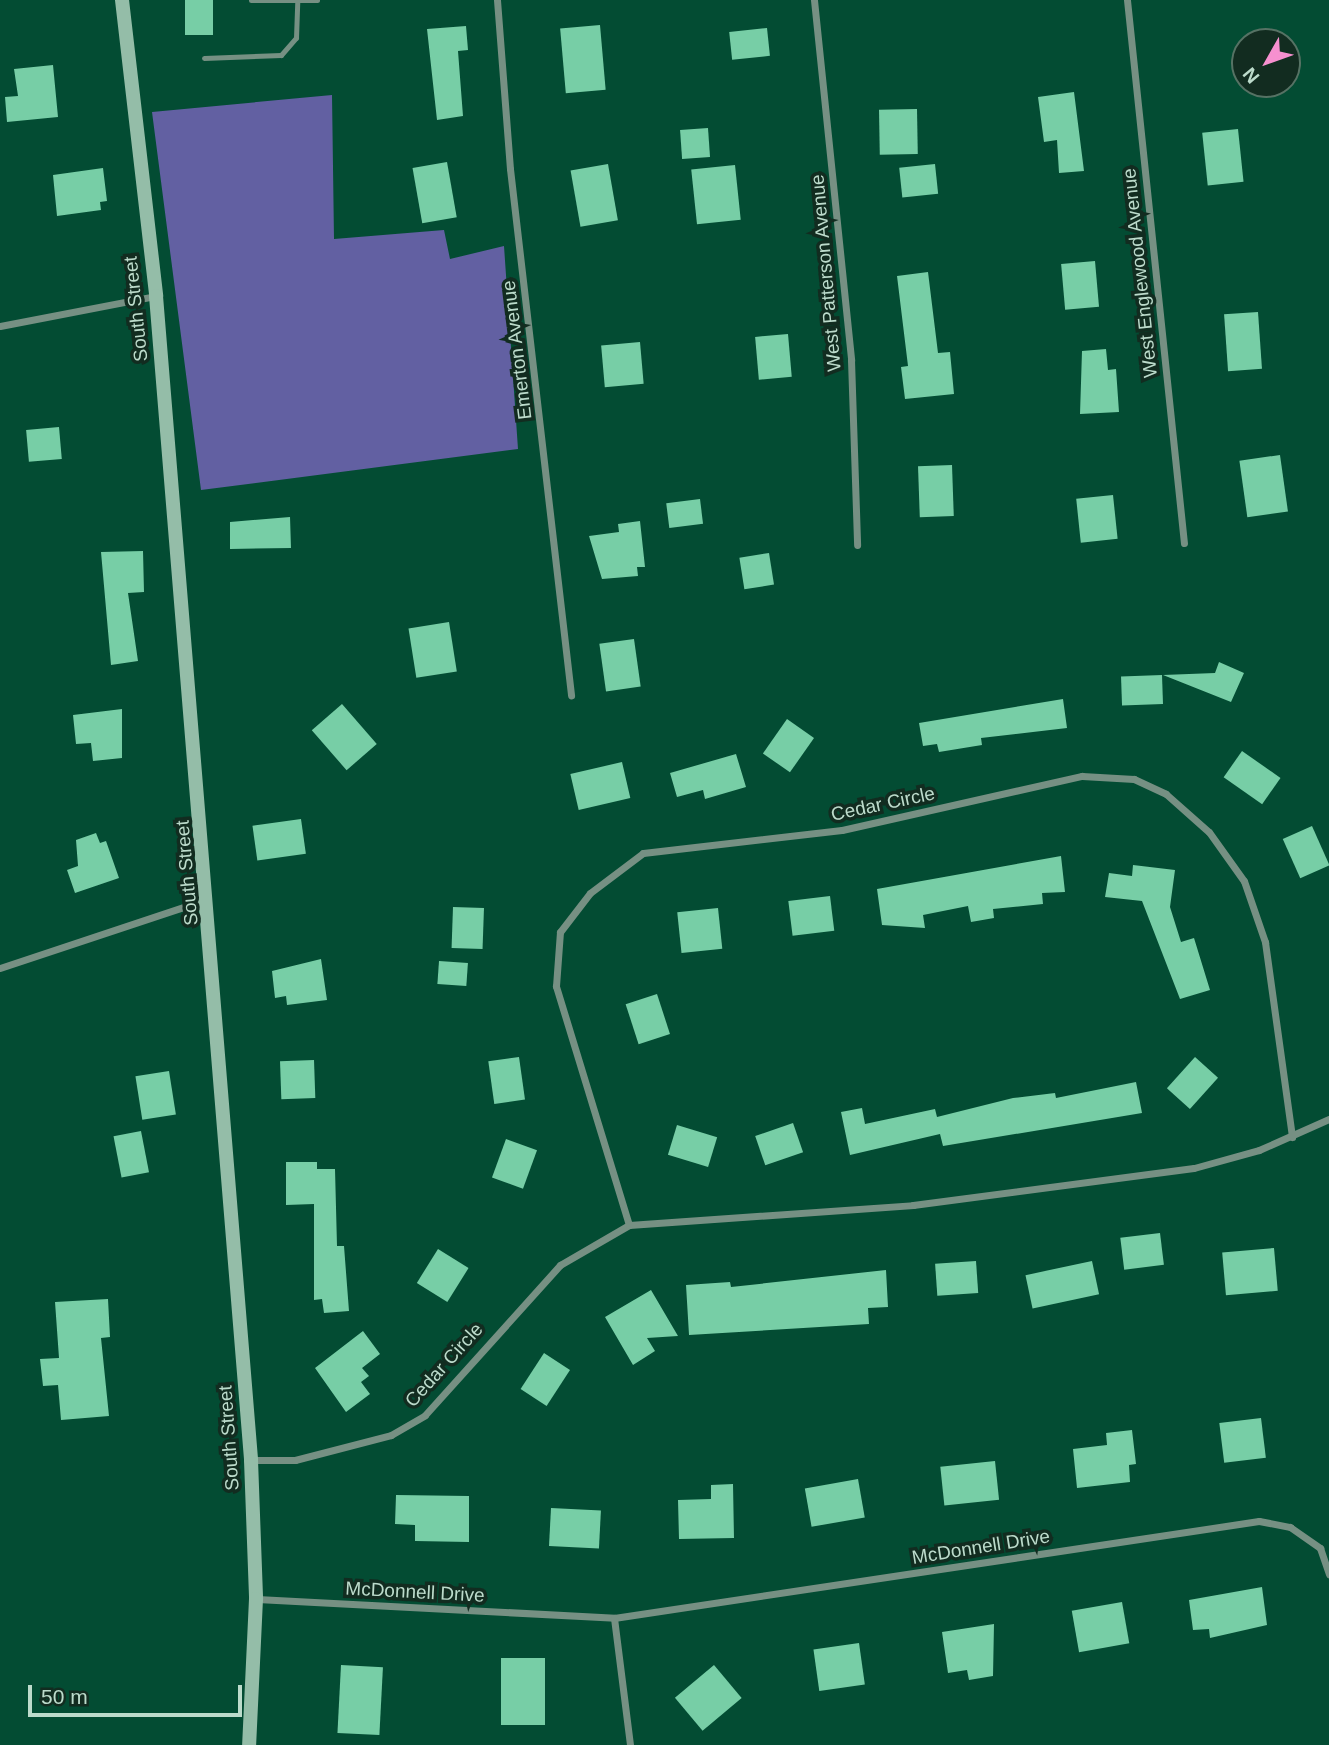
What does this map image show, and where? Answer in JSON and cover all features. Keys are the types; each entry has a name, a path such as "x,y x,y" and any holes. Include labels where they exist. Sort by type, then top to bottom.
{"main road":[{"name":"South Street","path":"122,0 156,296 209,899 251,1460 256,1599 249,1745"}],"street":[{"name":"Emerton Avenue","path":"498,0 510,169 572,695"},
{"name":"West Patterson Avenue","path":"814,0 851,360 857,545"},
{"name":"West Englewood Avenue","path":"1127,0 1184,542"},
{"path":"0,326 156,296"},
{"name":"Cedar Circle","path":"629,1225 556,986 560,932 590,893 643,853 842,830 1082,776 1134,779 1166,794 1209,832 1244,881 1265,942 1292,1137"},
{"path":"0,968 209,899"},
{"name":"Cedar Circle","path":"251,1460 295,1460 391,1435 425,1415 560,1265 629,1225 913,1205 1194,1168 1292,1137 1329,1119"},
{"name":"McDonnell Drive","path":"256,1599 614,1618 1259,1521 1290,1527 1320,1548 1329,1574"},
{"path":"614,1618 630,1745"}],"lane":[{"path":"251,0 317,0"},
{"path":"204,58 281,55 296,38 297,2"}],"shaded area":[{"path":"332,95 334,239 444,230 450,259 504,246 518,449 201,490 152,112"}],"building":[{"path":"185,0 213,0 213,35 185,35"},
{"path":"600,25 606,90 566,93 560,28"},
{"path":"466,26 468,50 458,51 463,116 437,120 427,29"},
{"path":"767,28 770,56 732,60 729,32"},
{"path":"53,65 58,117 7,122 5,97 18,96 14,69"},
{"path":"1074,92 1084,171 1059,173 1057,140 1044,142 1038,97"},
{"path":"917,109 918,154 880,155 879,110"},
{"path":"708,128 710,157 682,159 680,130"},
{"path":"1238,129 1244,182 1208,185 1202,133"},
{"path":"447,162 457,217 422,223 413,168"},
{"path":"608,164 618,220 580,227 571,171"},
{"path":"935,164 938,194 902,198 899,168"},
{"path":"735,165 741,220 697,224 691,170"},
{"path":"103,168 107,201 100,202 101,210 57,216 53,175"},
{"path":"1095,261 1099,307 1065,310 1061,264"},
{"path":"928,272 938,353 950,352 954,394 905,399 901,367 908,366 897,276"},
{"path":"1258,312 1262,369 1228,371 1224,314"},
{"path":"788,334 792,377 759,380 755,337"},
{"path":"640,342 644,384 605,387 601,345"},
{"path":"1106,349 1108,370 1116,369 1119,412 1080,414 1082,351"},
{"path":"59,427 62,459 29,462 26,430"},
{"path":"1280,455 1288,511 1247,517 1239,461"},
{"path":"952,465 954,516 920,517 918,466"},
{"path":"1113,495 1118,539 1081,543 1076,499"},
{"path":"700,499 703,524 669,528 666,503"},
{"path":"290,517 291,548 230,549 230,522"},
{"path":"640,521 645,567 637,567 638,576 602,579 589,536 619,532 618,524"},
{"path":"143,551 144,592 128,593 138,661 111,665 101,552"},
{"path":"769,553 774,585 744,589 739,558"},
{"path":"449,622 457,671 416,678 409,628"},
{"path":"634,639 641,687 606,691 599,644"},
{"path":"1219,662 1244,673 1231,702 1163,675 1215,673"},
{"path":"1162,675 1163,704 1122,705 1121,676"},
{"path":"1063,699 1067,728 981,738 982,745 939,752 937,744 923,746 919,723"},
{"path":"342,704 377,744 347,770 312,730"},
{"path":"122,709 122,758 93,761 91,743 76,744 73,715"},
{"path":"787,719 814,738 790,772 763,753"},
{"path":"1242,751 1281,778 1262,804 1224,777"},
{"path":"736,754 746,787 705,799 703,790 677,797 670,773"},
{"path":"622,762 630,798 579,810 570,774"},
{"path":"301,819 306,854 257,860 252,826"},
{"path":"1312,826 1329,866 1300,878 1283,839"},
{"path":"96,833 100,843 106,841 119,878 75,893 67,870 78,866 76,840"},
{"path":"1061,856 1065,892 1042,893 1043,904 993,909 994,918 971,922 968,906 923,915 925,928 882,925 877,889"},
{"path":"1133,865 1175,870 1170,907 1181,942 1194,938 1210,990 1180,999 1142,901 1105,897 1109,873 1132,876"},
{"path":"830,896 834,931 793,936 788,901"},
{"path":"453,907 484,908 483,949 452,948"},
{"path":"718,908 722,949 682,953 677,912"},
{"path":"321,959 327,1000 287,1005 286,996 275,998 272,971"},
{"path":"439,961 468,963 466,986 437,984"},
{"path":"657,994 670,1034 639,1044 626,1004"},
{"path":"519,1057 525,1100 494,1104 488,1061"},
{"path":"1195,1057 1218,1078 1190,1109 1167,1088"},
{"path":"314,1060 315,1098 281,1099 280,1061"},
{"path":"169,1071 176,1114 142,1120 135,1076"},
{"path":"1136,1082 1142,1113 943,1146 940,1134 850,1155 841,1112 862,1108 865,1124 935,1109 937,1117 1013,1098 1055,1093 1056,1098"},
{"path":"793,1123 803,1152 765,1165 755,1136"},
{"path":"677,1125 717,1137 708,1167 668,1155"},
{"path":"141,1131 149,1172 122,1178 114,1136"},
{"path":"506,1139 537,1150 523,1189 492,1178"},
{"path":"286,1162 317,1162 317,1169 335,1169 337,1246 344,1246 349,1311 324,1313 322,1299 314,1300 314,1204 286,1205"},
{"path":"1160,1233 1164,1265 1124,1270 1120,1238"},
{"path":"1274,1248 1278,1291 1226,1295 1222,1253"},
{"path":"438,1249 469,1268 447,1302 417,1283"},
{"path":"976,1261 978,1293 937,1296 935,1264"},
{"path":"1092,1261 1099,1294 1033,1308 1025,1275"},
{"path":"886,1270 888,1307 868,1308 869,1324 689,1335 686,1285 730,1282 731,1287"},
{"path":"651,1290 678,1336 647,1338 655,1351 633,1365 605,1317"},
{"path":"108,1299 110,1337 101,1338 109,1416 61,1420 58,1385 43,1386 40,1359 59,1358 55,1302"},
{"path":"363,1331 380,1354 362,1368 369,1376 361,1382 370,1394 346,1412 315,1368"},
{"path":"544,1353 570,1370 547,1406 521,1389"},
{"path":"1261,1418 1266,1458 1224,1463 1219,1423"},
{"path":"1132,1430 1136,1464 1129,1465 1130,1482 1077,1488 1073,1449 1107,1445 1106,1433"},
{"path":"995,1461 999,1500 944,1506 940,1467"},
{"path":"858,1479 865,1517 812,1527 805,1488"},
{"path":"733,1484 734,1538 679,1539 678,1500 711,1499 711,1485"},
{"path":"396,1495 469,1496 469,1542 415,1541 415,1525 395,1524"},
{"path":"551,1508 601,1511 599,1549 549,1546"},
{"path":"1262,1587 1267,1625 1210,1638 1209,1629 1193,1630 1189,1600"},
{"path":"1122,1602 1129,1643 1079,1652 1072,1611"},
{"path":"994,1624 993,1676 969,1680 967,1670 948,1673 942,1632"},
{"path":"859,1643 865,1685 819,1691 813,1649"},
{"path":"501,1658 545,1658 545,1725 501,1725"},
{"path":"341,1665 383,1667 379,1735 337,1733"},
{"path":"714,1665 742,1698 703,1731 675,1698"}]}
